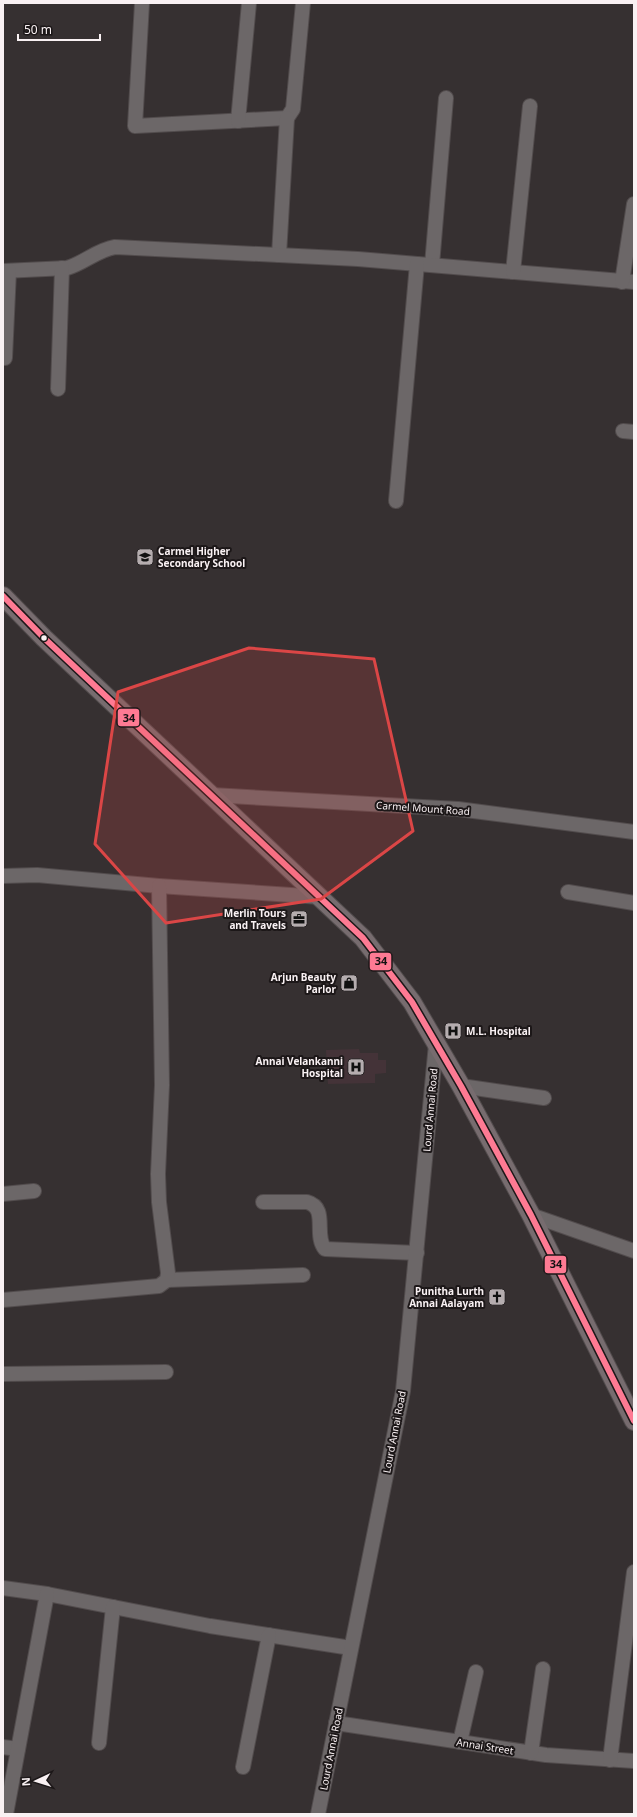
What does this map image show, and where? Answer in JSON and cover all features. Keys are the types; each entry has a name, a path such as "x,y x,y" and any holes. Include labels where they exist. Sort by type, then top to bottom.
{"main road":[{"path":"3,596 44,638 363,938 412,1002 461,1086 531,1215 634,1421"}],"street":[{"path":"142,3 135,126 287,118"},
{"path":"238,121 249,3"},
{"path":"279,255 287,118 293,110 303,3"},
{"path":"432,265 446,98"},
{"path":"513,272 530,106"},
{"path":"4,358 6,271 73,266 99,251 115,247 279,255 432,265 628,282 634,204"},
{"path":"396,501 417,264"},
{"path":"58,389 62,268"},
{"name":"Carmel Mount Road","path":"212,795 458,809 634,832"},
{"path":"3,876 37,875 159,886 321,897"},
{"path":"159,886 162,1085 158,1174 159,1202 168,1273 167,1280"},
{"path":"568,892 634,903"},
{"name":"Lourd Annai Road","path":"318,1814 403,1391 436,1044"},
{"path":"461,1086 544,1098"},
{"path":"3,1194 34,1191"},
{"path":"263,1202 313,1203 317,1207 319,1213 321,1244 324,1249 417,1253"},
{"path":"531,1215 634,1251"},
{"path":"3,1300 159,1286 167,1280 303,1275"},
{"path":"3,1374 166,1372"},
{"path":"610,1760 634,1572"},
{"path":"3,1588 47,1594 210,1626 351,1648"},
{"path":"6,1814 35,1667 47,1594"},
{"path":"99,1743 113,1607"},
{"path":"243,1768 269,1635"},
{"path":"531,1753 543,1669"},
{"path":"460,1742 476,1672"},
{"name":"Annai Street","path":"336,1723 531,1753 634,1761"},
{"path":"3,1747 18,1749"}],"highlighted area":[{"path":"249,648 374,659 413,831 321,899 166,923 95,844 118,692"}],"shaded area":[{"name":"Annai Velankanni Hospital","path":"359,1049 360,1053 378,1053 378,1060 386,1060 386,1073 375,1074 375,1083 328,1084 326,1050"}],"transit line":[{"name":"34","path":"3,596 44,638 363,938 412,1002 461,1086 531,1215 634,1421"}],"place":[{"name":"Carmel Higher Secondary School","path":"145,557"},
{"name":"Merlin Tours and Travels","path":"299,919"},
{"name":"Arjun Beauty Parlor","path":"349,983"},
{"name":"M.L. Hospital","path":"453,1031"},
{"name":"Annai Velankanni Hospital","path":"356,1067"},
{"name":"Punitha Lurth Annai Aalayam","path":"497,1297"}]}
